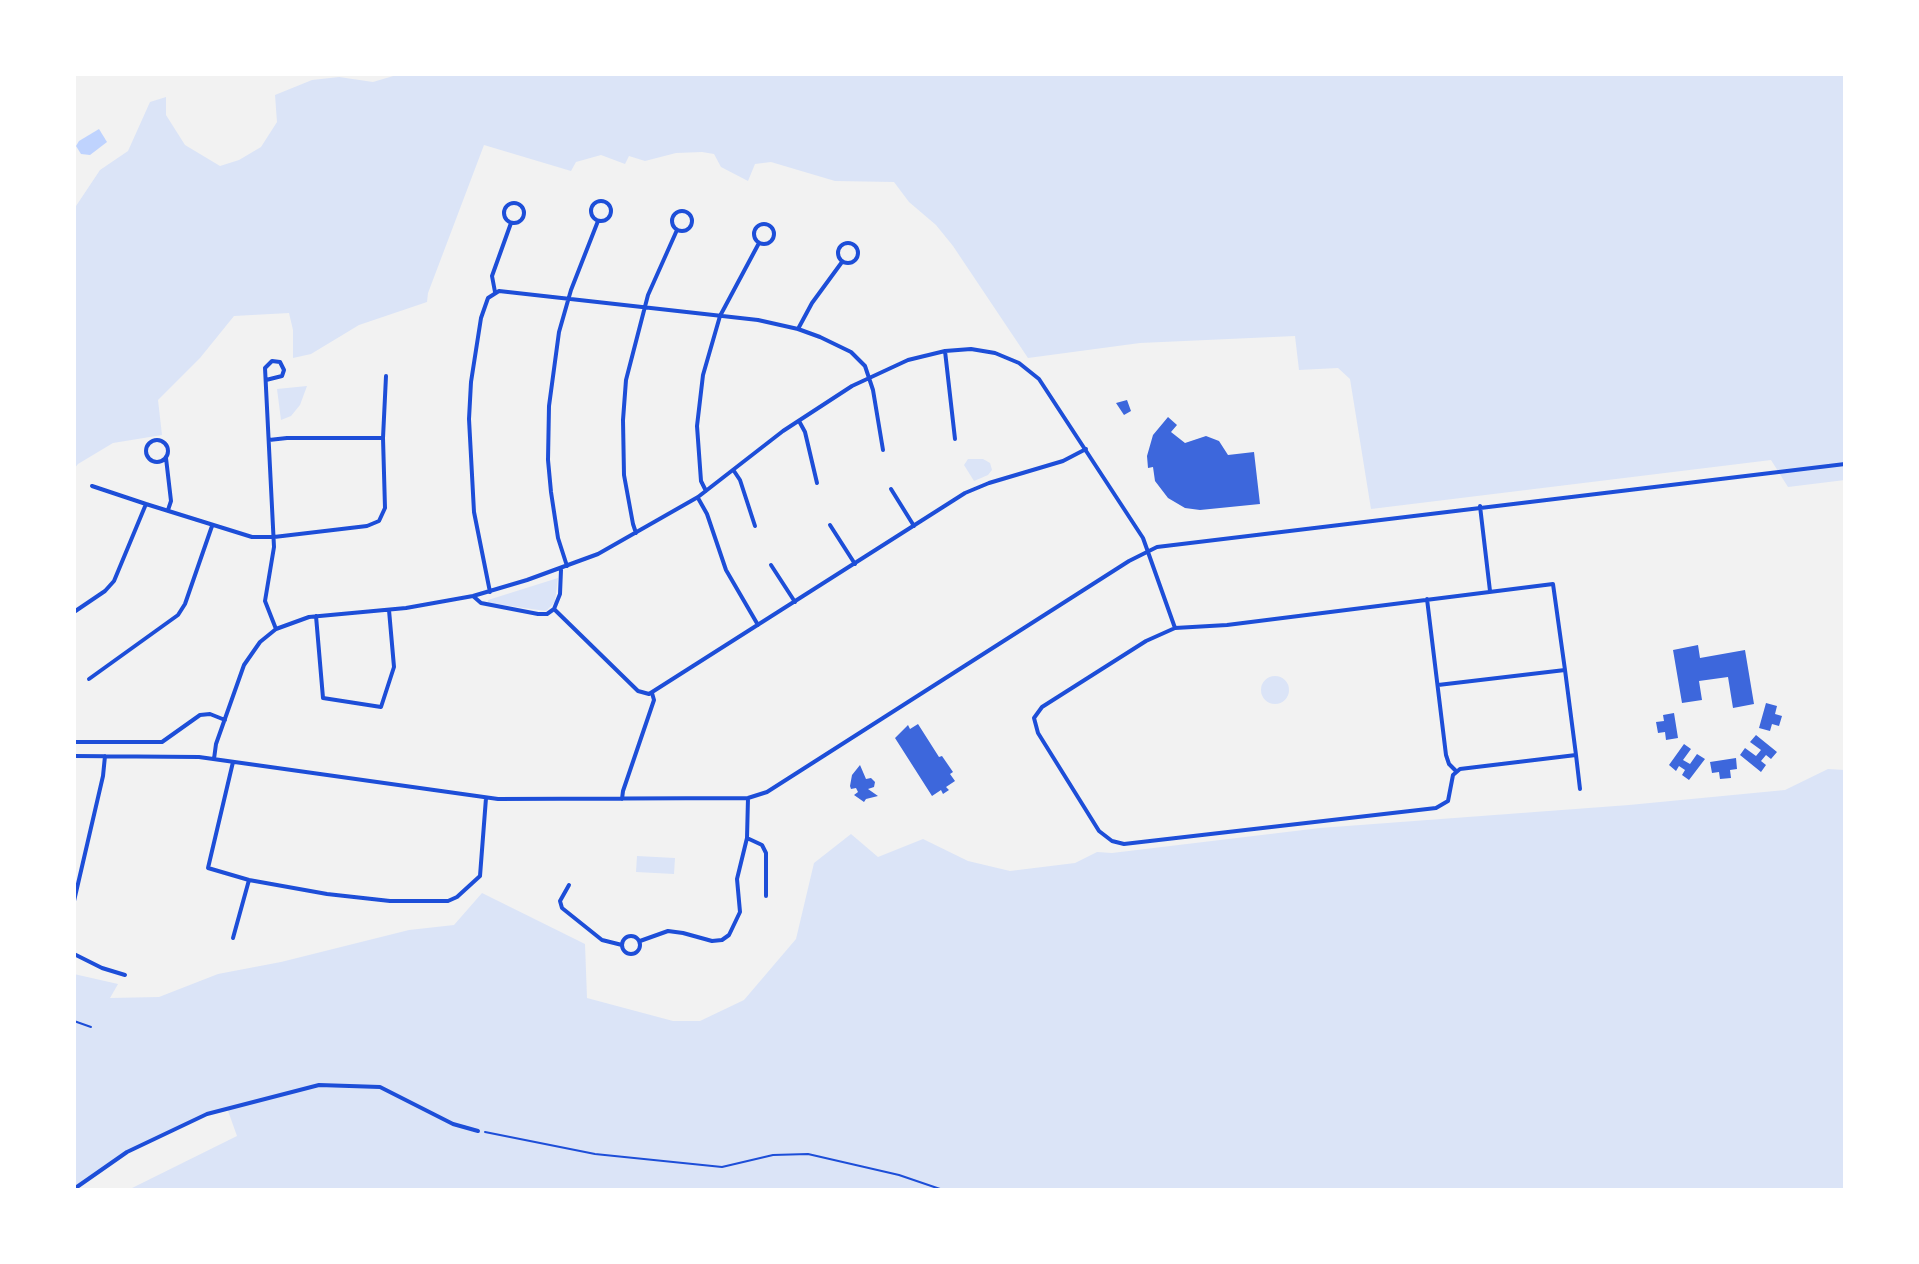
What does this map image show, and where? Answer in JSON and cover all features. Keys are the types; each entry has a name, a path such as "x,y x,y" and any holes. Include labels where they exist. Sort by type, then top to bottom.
{"street":[{"path":"567,566 553,507 548,428 554,357 568,297 598,221 609,217 610,206 605,202 593,205 593,217 598,221"},
{"path":"513,203 523,209 524,214 522,220 511,223 503,215 504,209 513,203"},
{"path":"684,210 693,220 691,227 685,231 677,230 672,225 672,217 677,211 684,210"},
{"path":"495,292 492,276 511,223"},
{"path":"766,223 775,233 773,240 766,244 759,243 754,238 754,230 766,223"},
{"path":"637,533 624,475 623,420 630,360 644,306 677,230"},
{"path":"851,242 859,254 849,264 842,262 838,256 839,248 851,242"},
{"path":"706,491 698,463 703,375 720,316 759,243"},
{"path":"798,329 812,303 842,262"},
{"path":"490,592 474,512 468,437 471,382 479,332 486,303 495,292 507,290 720,316 798,329 832,342 859,358 869,376 883,450"},
{"path":"214,759 216,744 248,657 276,629 300,618 389,610 473,596 560,569 637,533 698,497 799,420 869,376 908,360 945,351 971,349 995,353 1019,363 1039,379 1137,528 1175,628"},
{"path":"945,351 955,439"},
{"path":"266,380 282,376 284,370 280,362 267,364 266,380 274,537 265,601 276,629"},
{"path":"92,486 252,537 367,526 379,521 385,508 383,438 386,376"},
{"path":"799,420 805,432 817,483"},
{"path":"269,440 383,438"},
{"path":"166,458 156,462 150,459 146,453 148,445 154,441 164,442 168,451 166,458 171,501 168,511"},
{"path":"554,609 638,691 652,693 975,489 1057,463 1086,449"},
{"path":"74,756 214,759 486,798 748,798 775,787 1148,551 1174,544 1845,464"},
{"path":"734,471 755,526"},
{"path":"891,489 914,526"},
{"path":"698,497 726,570 758,625"},
{"path":"74,612 114,581 146,504"},
{"path":"1480,506 1490,591"},
{"path":"89,679 178,615 185,604 212,525"},
{"path":"830,525 855,564"},
{"path":"771,565 795,602"},
{"path":"473,596 481,603 547,614 554,609 560,594 560,569"},
{"path":"1456,771 1450,797 1436,808 1137,844 1112,841 1096,826 1038,733 1034,718 1042,707 1146,641 1175,628 1205,627 1553,584 1580,789"},
{"path":"1427,599 1446,755 1456,771"},
{"path":"316,616 323,698 381,707 394,667 389,610"},
{"path":"1438,685 1565,670"},
{"path":"622,799 654,700 652,693"},
{"path":"74,742 162,742 200,715 210,714 225,720"},
{"path":"1456,771 1576,755"},
{"path":"74,901 105,756"},
{"path":"233,762 208,868 249,880 375,901 453,899 480,876 486,798"},
{"path":"640,941 668,931 712,941 726,938 740,912 737,879 747,838 748,798"},
{"path":"747,838 758,843 766,853 766,896"},
{"path":"233,938 249,880"},
{"path":"569,885 560,901 562,908 602,940 622,945"},
{"path":"628,935 640,941 640,949 632,954 624,951 623,939 628,935"},
{"path":"74,954 125,975"},
{"path":"74,1189 127,1152 207,1114 319,1085 380,1087 453,1124 478,1131"}],"path":[{"path":"74,1021 91,1027"},
{"path":"478,1131 595,1154 722,1167 773,1155 808,1154 899,1175 943,1190"}],"shaded area":[{"path":"400,74 1845,74 1845,480 1788,487 1771,460 1371,509 1350,379 1338,368 1299,370 1295,336 1140,343 1028,358 953,246 936,225 909,202 894,182 835,181 771,162 755,164 748,181 721,167 714,154 702,152 676,153 645,161 629,156 625,164 601,155 576,162 571,171 484,145 427,302 359,325 311,354 293,358 293,330 289,313 234,316 200,358 158,400 162,435 113,443 74,469 74,209 100,170 128,151 150,102 166,97 166,115 185,145 220,166 239,160 261,147 277,122 275,95 312,80 339,77 373,82"},
{"path":"307,386 300,405 291,416 281,420 277,389"},
{"path":"968,459 983,459 990,463 992,470 974,481 964,465"},
{"path":"558,578 555,602 546,611 488,603 488,600"},
{"path":"1275,676 1285,680 1289,690 1285,700 1275,704 1265,700 1261,690 1265,680"},
{"path":"1828,769 1845,770 1845,1190 128,1190 237,1136 227,1108 120,1157 74,1187 74,974 118,984 110,998 159,997 218,974 281,962 409,930 454,925 482,893 585,944 587,998 673,1021 700,1021 744,1000 796,939 814,863 851,834 878,857 923,839 968,861 1010,871 1075,863 1097,852 1112,853 1320,828 1785,790"},
{"path":"637,856 675,858 674,874 636,872"}],"water":[{"path":"99,129 107,142 90,155 81,154 76,146 79,141"}],"building":[{"path":"1127,400 1131,411 1124,415 1116,403"},
{"path":"1168,417 1177,425 1171,432 1185,443 1206,436 1219,441 1228,455 1254,452 1260,504 1200,510 1185,508 1168,498 1155,481 1153,467 1148,468 1147,456 1153,435"},
{"path":"1698,645 1700,658 1745,650 1754,704 1733,708 1728,677 1699,681 1702,700 1682,703 1673,650"},
{"path":"1766,703 1777,706 1775,714 1782,716 1779,726 1772,724 1770,731 1759,728"},
{"path":"1674,713 1678,738 1666,740 1665,732 1658,733 1656,722 1664,721 1663,715"},
{"path":"918,724 939,757 942,756 953,772 950,774 955,781 946,787 949,790 943,794 941,790 932,796 895,738 908,725 910,729"},
{"path":"1756,735 1777,752 1771,759 1766,755 1761,761 1766,765 1761,772 1740,755 1745,748 1756,756 1761,750 1750,742"},
{"path":"1684,744 1691,749 1683,760 1690,764 1697,754 1705,759 1689,780 1682,775 1685,770 1679,766 1676,771 1669,765"},
{"path":"1736,758 1737,769 1730,770 1731,778 1720,779 1719,772 1712,773 1710,762"},
{"path":"860,765 866,779 871,778 875,782 874,787 868,789 878,796 864,802 854,795 858,792 856,788 851,789 850,786 852,775"}]}
